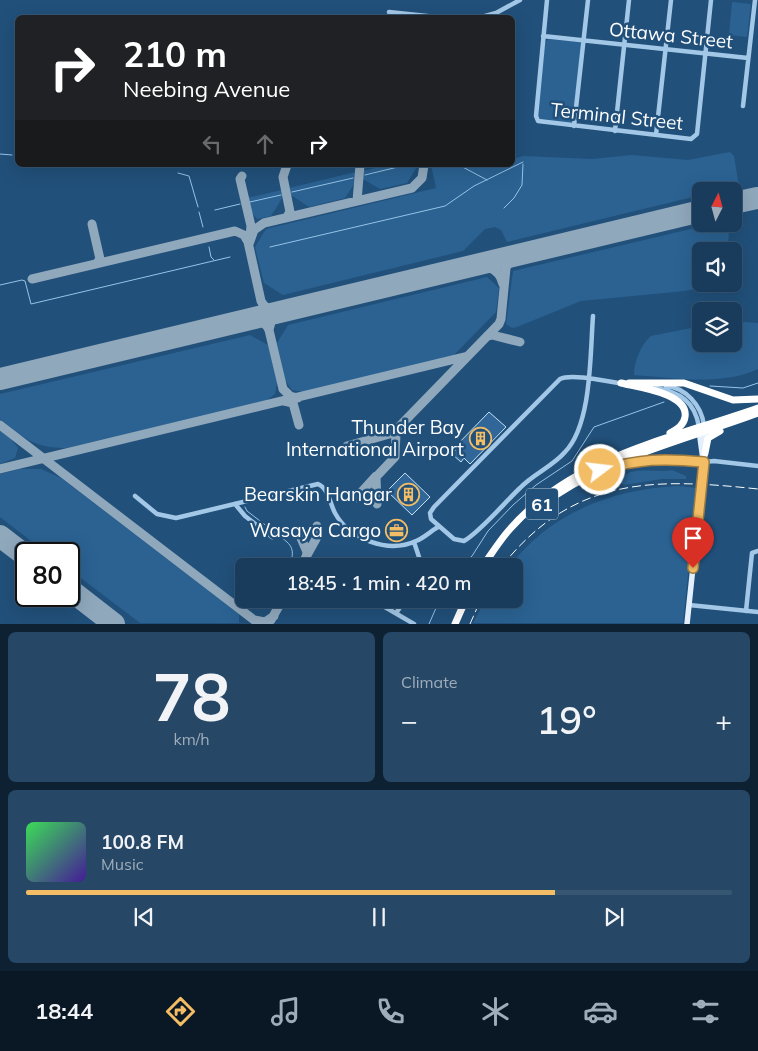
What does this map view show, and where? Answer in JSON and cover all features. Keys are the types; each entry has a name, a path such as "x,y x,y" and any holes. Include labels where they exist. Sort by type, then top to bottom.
{"highway":[{"path":"621,383 684,383 733,400 758,399"},
{"path":"621,383 671,396 680,402 685,413 684,420 679,427 633,449"},
{"path":"705,453 707,440 711,435 757,411"},
{"name":"61","path":"489,558 511,527 552,491 595,465 633,449 757,411"},
{"name":"61","path":"494,551 543,504 566,488 600,470 701,429"},
{"path":"600,470 656,459 704,462"},
{"path":"455,624 462,608"}],"main road":[{"path":"687,624 705,453 701,429"},
{"path":"701,429 704,462"}],"street":[{"path":"489,15 520,0"},
{"path":"543,36 546,0"},
{"path":"574,126 588,0"},
{"path":"615,131 629,0"},
{"path":"656,135 671,0"},
{"path":"706,53 711,0"},
{"path":"748,58 755,17 754,0"},
{"path":"390,12 418,15"},
{"name":"Ottawa Street","path":"543,36 748,58 742,106"},
{"name":"Terminal Street","path":"543,36 537,120 540,122 615,131 694,138 697,134 706,53"},
{"path":"593,316 588,379 582,422 574,440 564,454 525,482 468,539 458,541 438,527 431,518 431,511 556,383 565,377 588,379 621,383 668,386 678,389 697,406 701,429"},
{"path":"704,462 714,461 758,466"},
{"path":"135,496 157,514 169,518 318,484 324,487 336,515 358,536 385,545 414,542 438,527"},
{"path":"235,504 245,516 272,537"},
{"path":"414,542 419,558"},
{"path":"746,611 752,553 758,551"},
{"path":"689,605 758,612"},
{"path":"389,608 414,624"},
{"path":"397,612 399,608"}],"shaded area":[{"path":"732,2 751,4 747,37 729,35"},
{"path":"548,39 581,42 573,120 571,124 541,120 537,115 545,43"},
{"path":"730,152 734,156 738,182 692,182 692,197 507,242 501,230 495,227 485,229 463,251 283,295 264,283 255,247 266,229 436,188 431,167 515,167 515,158 523,156 592,159 632,155 688,160"},
{"path":"380,167 417,167 407,183 380,189 361,178 362,171"},
{"path":"356,172 356,181 345,198 309,207 291,195 289,188"},
{"path":"282,190 283,197 271,216 257,219 251,212 247,198"},
{"path":"692,229 692,232 729,232 728,242 692,242 692,289 581,301 512,328 506,324 513,271"},
{"path":"487,277 499,288 496,312 453,356 304,392 292,390 285,380 277,343 288,325"},
{"path":"742,323 758,323 758,369 729,378 697,380 634,375 639,354 647,339 651,336 692,328 692,352 742,352"},
{"path":"250,335 268,345 277,382 275,394 266,401 67,448 55,448 30,441 0,419 0,394"},
{"path":"0,431 11,439 18,448 15,458 0,464"},
{"path":"20,469 41,469 61,478 239,614 239,623 140,623 80,577 80,542 32,542 0,517 0,474"},
{"path":"672,470 686,476 686,479 662,479 623,485 621,481 624,476 636,471"},
{"path":"678,486 697,488 683,623 473,623 481,608 523,608 523,558 517,558 526,547 544,532 563,518 584,507 630,492"}],"building":[{"name":"Thunder Bay International Airport","path":"489,412 506,427 470,464 464,458 461,462 452,454 456,450 454,448"},
{"name":"Bearskin Hangar","path":"405,473 430,497 412,515 387,491"}],"waterway":[{"path":"0,154 12,155"},
{"path":"515,166 523,162"},
{"path":"504,208 514,198 522,185 523,164"},
{"path":"365,175 398,167"},
{"path":"463,167 487,180"},
{"path":"270,247 445,206 474,186 513,167"},
{"path":"178,173 189,176 198,207"},
{"path":"292,192 353,178"},
{"path":"250,202 281,195"},
{"path":"215,210 240,204"},
{"path":"199,212 203,227"},
{"path":"209,247 211,257 214,260"},
{"path":"0,285 25,281 31,304 230,257"},
{"path":"710,386 743,388 758,383"},
{"path":"470,558 488,531 513,505 536,485 572,461 594,427 664,402"},
{"path":"245,507 247,511 268,527"},
{"path":"274,532 290,545 292,558"},
{"path":"429,624 436,608"}],"taxiway":[{"path":"286,167 283,177 290,212 286,218"},
{"path":"357,201 360,167"},
{"path":"249,244 254,230 264,223 412,188 422,178 424,167"},
{"path":"242,176 240,179 251,226 250,237"},
{"path":"92,224 100,259 96,264"},
{"path":"32,279 235,231 244,235 248,242 261,301 265,306 270,310 283,311 309,304"},
{"path":"347,446 393,433 499,324 506,268 509,263 518,256 547,249"},
{"path":"466,268 484,267 494,270 498,273 503,284"},
{"path":"283,312 272,318 269,330 283,389 290,396 298,398"},
{"path":"221,327 241,321 254,320 265,324 269,330"},
{"path":"487,336 492,335 520,342"},
{"path":"0,469 468,356"},
{"path":"0,379 15,376"},
{"path":"284,401 293,403 299,425"},
{"path":"0,425 254,620 265,622 274,616"},
{"path":"377,504 376,477 395,457 398,428"},
{"path":"356,498 376,476"},
{"path":"305,558 317,537 317,526"},
{"path":"301,538 307,552 306,558"},
{"path":"271,620 278,608"}],"runway":[{"path":"742,201 757,198"},
{"path":"0,379 692,213"},
{"path":"0,536 15,548"},
{"path":"80,598 114,624"}],"railway":[{"path":"509,558 529,536 558,514 587,499 618,490 650,485 684,484 758,489"},
{"path":"470,624 477,608"}],"place":[{"name":"Thunder Bay International Airport","path":"480,438"},
{"name":"Bearskin Hangar","path":"408,494"},
{"name":"Wasaya Cargo","path":"397,530"}],"route":[{"path":"600,470 642,460 671,459 704,462 693,568"}]}
